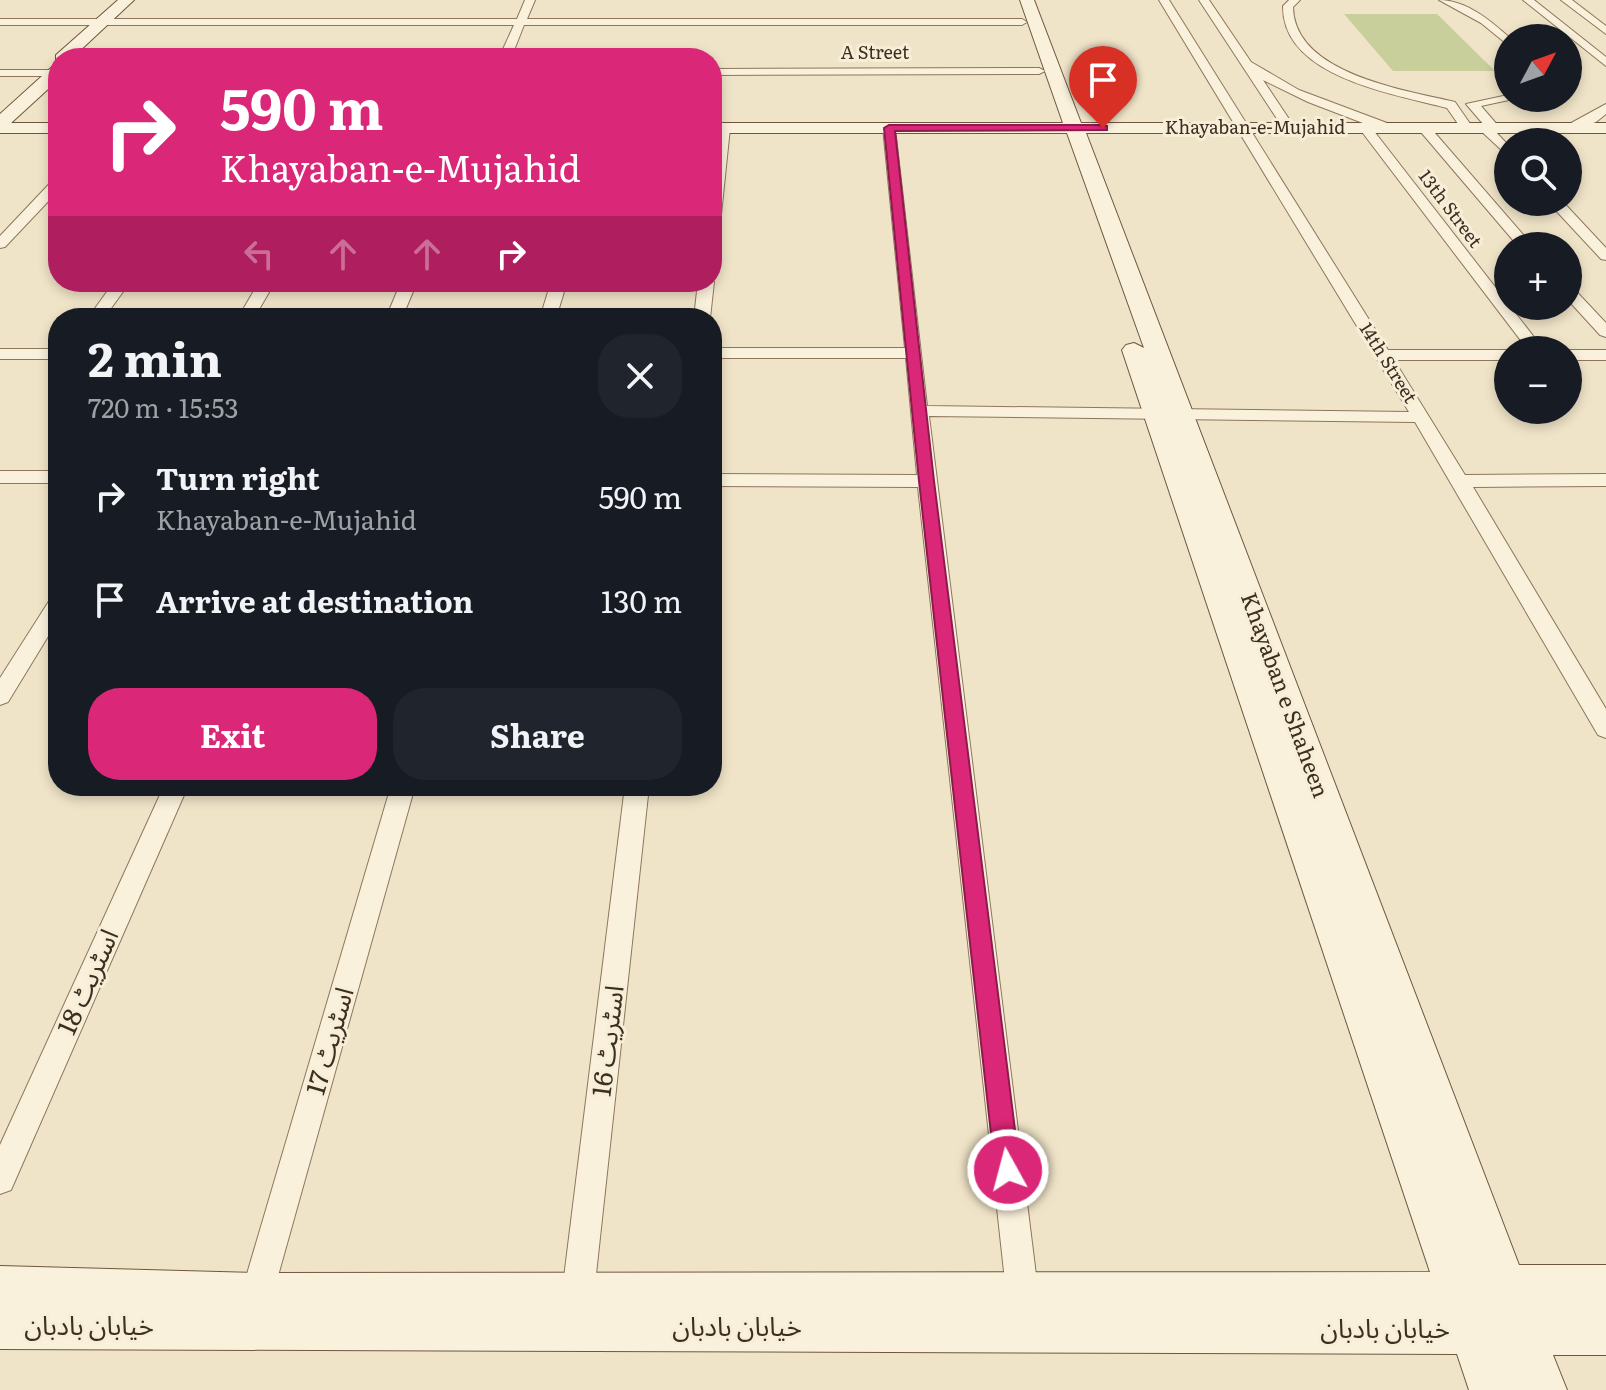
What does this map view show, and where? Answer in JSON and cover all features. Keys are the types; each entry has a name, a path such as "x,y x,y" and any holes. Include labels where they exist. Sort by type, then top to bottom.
{"main road":[{"path":"83,48 127,0"},
{"path":"78,48 138,0"},
{"name":"Khayaban e Shaheen","path":"1021,10 1039,71 1067,128"},
{"name":"Khayaban e Shaheen","path":"1021,10 1067,128 1480,1304 1494,1390"},
{"path":"0,112 48,74"},
{"path":"0,125 48,76"},
{"name":"Khayaban-e-Mujahid","path":"722,128 1420,128 1481,124 1568,128"},
{"path":"0,125 48,127"},
{"name":"Khayaban-e-Mujahid","path":"1582,128 1605,129"},
{"name":"Khayaban e Shaheen","path":"1168,414 1480,1304 1521,1331 1542,1390"},
{"name":"خیابان بادبان","path":"0,1325 253,1311 1025,1311 1480,1304 1606,1288"},
{"name":"خیابان بادبان","path":"0,1289 253,1311"},
{"path":"1521,1331 1606,1331"}],"street":[{"path":"509,48 530,0"},
{"name":"14th Street","path":"1164,0 1460,481 1606,729"},
{"path":"1204,0 1289,128"},
{"path":"1214,15 1222,0"},
{"path":"1295,0 1288,6 1288,21 1296,39 1318,59 1360,82 1446,104 1481,124 1494,137"},
{"path":"1444,0 1485,21 1494,29"},
{"path":"1512,0 1544,13"},
{"path":"1528,0 1606,63"},
{"path":"1566,0 1606,31"},
{"path":"0,19 522,20 1021,10"},
{"path":"1246,64 1267,79 1339,111 1384,126 1420,128 1513,232"},
{"path":"0,73 48,69"},
{"name":"A Street","path":"722,72 1039,71"},
{"path":"1481,124 1472,104 1494,101"},
{"path":"1568,128 1592,119 1606,108"},
{"path":"889,128 927,481 1025,1311"},
{"name":"13th Street","path":"1365,128 1525,336"},
{"path":"0,244 48,194"},
{"path":"1568,216 1606,256"},
{"path":"1582,306 1606,332"},
{"path":"722,353 913,353"},
{"path":"0,354 48,354"},
{"path":"1383,355 1494,355"},
{"path":"1582,355 1606,355"},
{"path":"919,411 1421,417"},
{"path":"0,477 48,477"},
{"path":"722,480 927,481"},
{"path":"1460,481 1606,480"},
{"path":"0,696 48,619"},
{"name":"اسٹریٹ 18","path":"0,1179 172,796"},
{"name":"اسٹریٹ 17","path":"253,1311 400,796"},
{"name":"اسٹریٹ 16","path":"576,1311 636,796"}],"green space":[{"path":"1344,14 1437,14 1494,70 1494,71 1393,71"}],"route":[{"path":"1008,1170 889,128 1103,128"}]}
